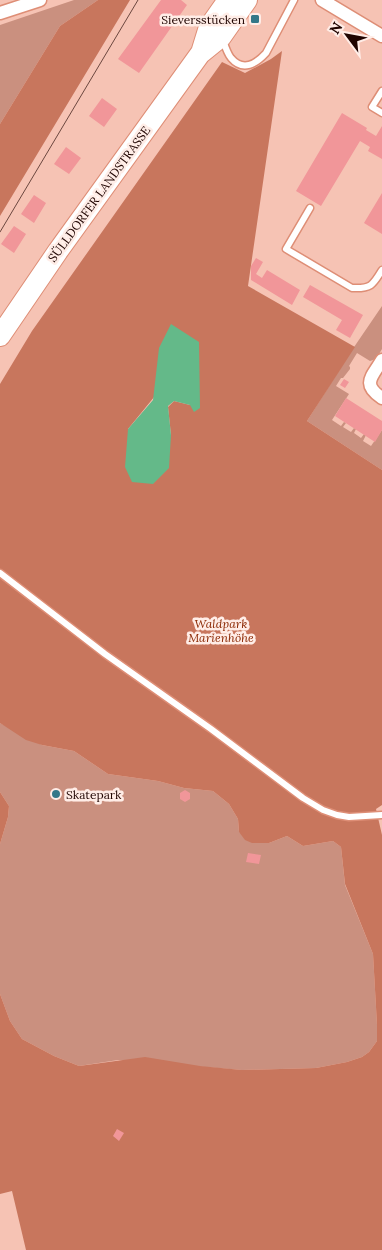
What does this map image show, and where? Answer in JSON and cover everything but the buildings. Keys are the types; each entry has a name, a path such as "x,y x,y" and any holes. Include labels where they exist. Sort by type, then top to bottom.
{"main road":[{"name":"SÜLLDORFER LANDSTRASSE","path":"200,54 210,27 228,0"},
{"name":"SÜLLDORFER LANDSTRASSE","path":"0,336 58,251 200,54 221,37 247,0"}],"street":[{"path":"0,13 40,0"},
{"path":"322,0 382,36"},
{"path":"382,360 370,379 370,387 382,398"}],"lane":[{"path":"221,37 230,58 235,62 240,65 247,65 259,61 266,53 294,0"},
{"path":"382,91 372,107 382,113"},
{"path":"310,208 286,249 352,288 364,288 374,282 382,270"},
{"path":"0,573 113,660 303,798 323,810 337,815 349,817 382,814"}],"shaded area":[{"path":"74,0 98,0 60,26 0,124 0,25"},
{"path":"382,306 382,349 376,359 370,361 357,353 349,366 350,369 336,386 349,394 332,420 341,426 344,422 346,423 343,427 351,432 354,428 356,429 354,433 361,438 364,434 366,435 363,441 371,446 382,430 382,470 307,421"},
{"path":"171,324 199,342 200,408 194,412 190,405 174,401 168,406 171,435 169,468 153,484 132,482 125,467 128,429 153,400 159,348"},
{"path":"0,723 42,745 74,751 108,774 158,781 184,788 213,791 229,804 238,819 239,832 269,843 287,836 303,846 333,841 341,847 345,885 373,954 377,1041 369,1052 362,1057 347,1062 316,1068 242,1070 118,1060 79,1066 54,1056 22,1039 10,1021 0,994 0,844 8,817 9,806 0,792"}],"green space":[{"path":"98,0 130,0 0,216 0,124 60,26"},
{"name":"Waldpark Marienhöhe","path":"282,51 248,286 355,347 307,421 382,470 382,805 376,809 382,835 382,1250 26,1250 12,1191 0,1194 0,994 10,1021 22,1039 54,1056 79,1066 145,1057 200,1066 242,1070 316,1068 362,1057 369,1052 377,1041 373,954 345,884 341,847 333,841 303,846 287,836 269,843 252,843 245,840 239,832 238,819 229,804 213,791 184,788 158,781 108,774 74,751 26,740 0,723 0,384 32,331 222,62 245,73","holes":["199,342 190,405 174,401 168,407 171,435 128,429"]},
{"path":"0,792 9,806 8,817 0,844"}],"tram line":[{"path":"0,232 138,0"}],"place":[{"name":"Sieversstücken","path":"255,19"},
{"name":"Skatepark","path":"56,794"}]}
